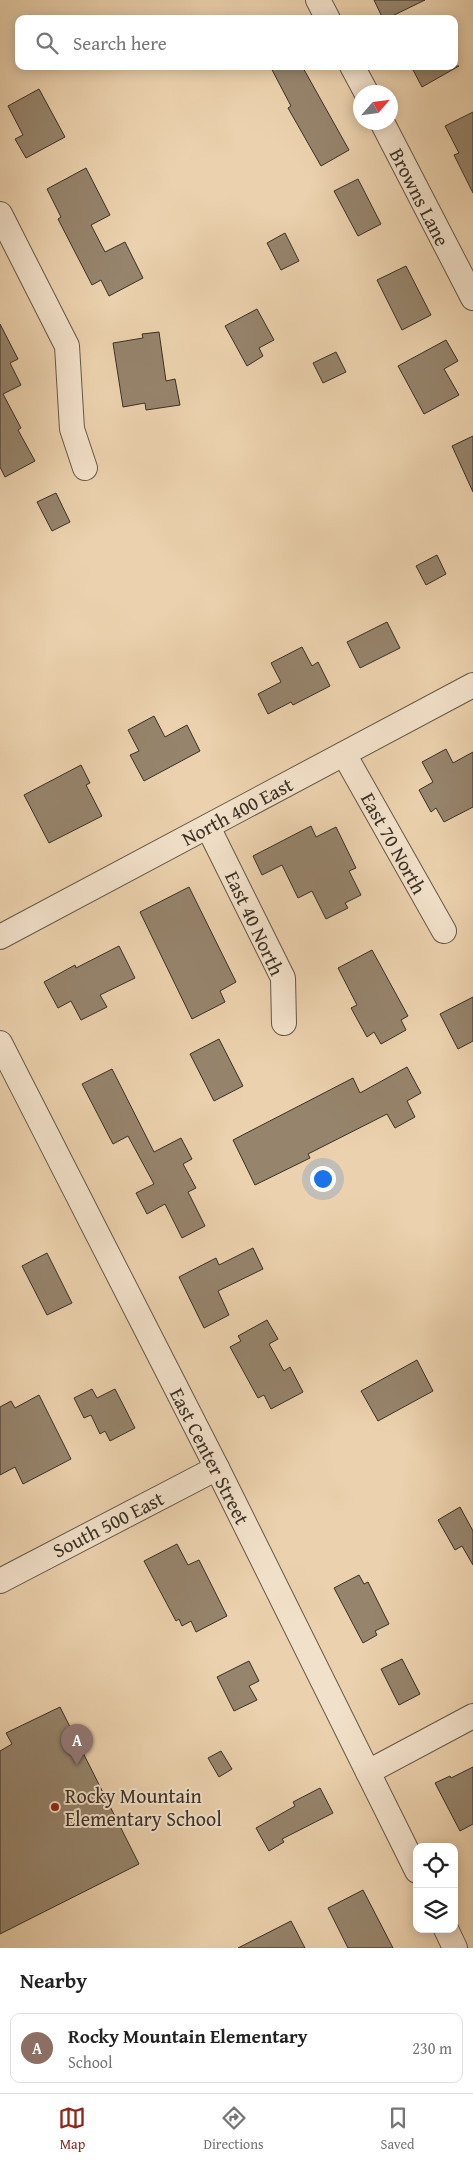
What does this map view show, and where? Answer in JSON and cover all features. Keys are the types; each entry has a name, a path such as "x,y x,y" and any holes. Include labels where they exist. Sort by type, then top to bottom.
{"street":[{"path":"318,0 326,15"},
{"path":"354,70 362,85"},
{"name":"Browns Lane","path":"386,130 473,298"},
{"path":"0,214 67,346 72,430 85,468"},
{"name":"North 400 East","path":"0,937 473,685"},
{"name":"East 70 North","path":"344,754 444,932"},
{"name":"East 40 North","path":"208,827 283,978 284,1023"},
{"name":"East Center Street","path":"0,1043 217,1468 413,1863"},
{"name":"South 500 East","path":"0,1580 217,1468"},
{"path":"368,1772 473,1716"},
{"path":"448,1933 455,1948"}],"building":[{"path":"374,0 425,0 394,15 381,15"},
{"path":"272,70 304,70 349,150 321,166 288,108 291,106"},
{"path":"413,70 452,70 422,87"},
{"path":"39,89 65,137 26,158 15,139 23,135 8,106"},
{"path":"473,112 473,193 454,155 459,153 445,126"},
{"path":"86,168 110,215 91,225 105,252 125,242 143,278 109,296 101,280 92,285 58,219 61,217 47,189"},
{"path":"358,179 381,224 358,236 334,191"},
{"path":"285,233 299,261 281,270 267,243"},
{"path":"406,266 431,315 402,330 377,280"},
{"path":"257,309 274,340 259,348 263,356 247,366 225,326"},
{"path":"0,324 18,359 10,363 21,385 3,394 21,428 18,430 35,461 5,477 0,467"},
{"path":"159,332 166,381 175,379 180,405 146,410 145,403 123,407 113,343 143,338 142,334"},
{"path":"446,340 458,361 444,369 459,395 424,414 398,366"},
{"path":"336,352 346,372 323,383 313,363"},
{"path":"473,436 473,492 452,446"},
{"path":"56,493 70,522 52,531 37,502"},
{"path":"437,555 446,574 426,585 416,566"},
{"path":"387,622 400,648 360,668 347,642"},
{"path":"302,647 312,666 318,662 330,686 293,705 291,702 268,714 258,694 281,682 271,663"},
{"path":"154,716 165,737 187,725 200,751 144,781 130,755 139,751 128,730"},
{"path":"446,749 453,763 473,752 473,807 444,822 436,808 431,812 419,790 433,782 422,762"},
{"path":"81,765 90,783 86,785 102,816 49,843 24,795"},
{"path":"311,826 316,837 336,827 356,868 349,871 361,895 345,903 348,908 326,919 312,891 298,898 282,865 262,875 253,856"},
{"path":"189,887 236,982 220,991 225,1002 192,1019 140,912"},
{"path":"119,946 135,978 100,995 107,1007 81,1020 71,1001 58,1008 44,982 75,965 76,968"},
{"path":"372,950 408,1016 401,1020 406,1030 381,1044 374,1032 367,1037 351,1008 357,1005 338,968"},
{"path":"473,997 473,1041 458,1049 440,1014"},
{"path":"219,1039 243,1086 214,1101 190,1054"},
{"path":"407,1067 421,1093 407,1101 415,1117 395,1128 387,1114 308,1154 310,1158 255,1185 233,1140 353,1078 360,1093"},
{"path":"112,1069 154,1152 181,1138 192,1159 183,1164 196,1188 188,1192 205,1226 182,1238 165,1204 147,1214 136,1193 154,1184 128,1136 113,1144 82,1084"},
{"path":"253,1248 263,1269 218,1291 229,1315 204,1328 179,1277 216,1258 219,1265"},
{"path":"47,1253 72,1303 47,1315 22,1266"},
{"path":"267,1320 278,1339 269,1344 284,1371 290,1367 303,1392 271,1409 264,1395 258,1398 230,1347 241,1341 238,1336"},
{"path":"417,1360 433,1391 378,1421 361,1391"},
{"path":"92,1389 97,1398 115,1389 135,1428 110,1441 105,1431 100,1434 91,1415 84,1418 74,1398"},
{"path":"39,1395 71,1459 23,1484 15,1467 0,1475 0,1407 11,1401 15,1408"},
{"path":"460,1507 473,1531 473,1565 462,1546 455,1550 438,1520"},
{"path":"177,1544 188,1565 199,1560 227,1616 196,1632 191,1621 182,1626 179,1619 176,1621 144,1561"},
{"path":"359,1575 364,1584 368,1582 389,1624 375,1631 377,1635 363,1643 334,1588"},
{"path":"402,1659 420,1694 399,1705 381,1669"},
{"path":"249,1661 259,1681 249,1686 257,1700 234,1711 217,1677"},
{"name":"Rocky Mountain Elementary School","path":"60,1707 139,1864 0,1934 0,1751 12,1744 6,1733"},
{"path":"221,1751 232,1769 219,1777 208,1758"},
{"path":"473,1767 473,1824 460,1831 435,1783 450,1776 451,1778"},
{"path":"320,1788 333,1813 282,1839 284,1842 269,1851 256,1828 295,1806 293,1802"},
{"path":"363,1890 393,1948 348,1948 328,1908"},
{"path":"291,1921 305,1948 238,1948"}],"place":[{"name":"Rocky Mountain Elementary","path":"77,1765"},
{"name":"Rocky Mountain Elementary School","path":"55,1807"}]}
